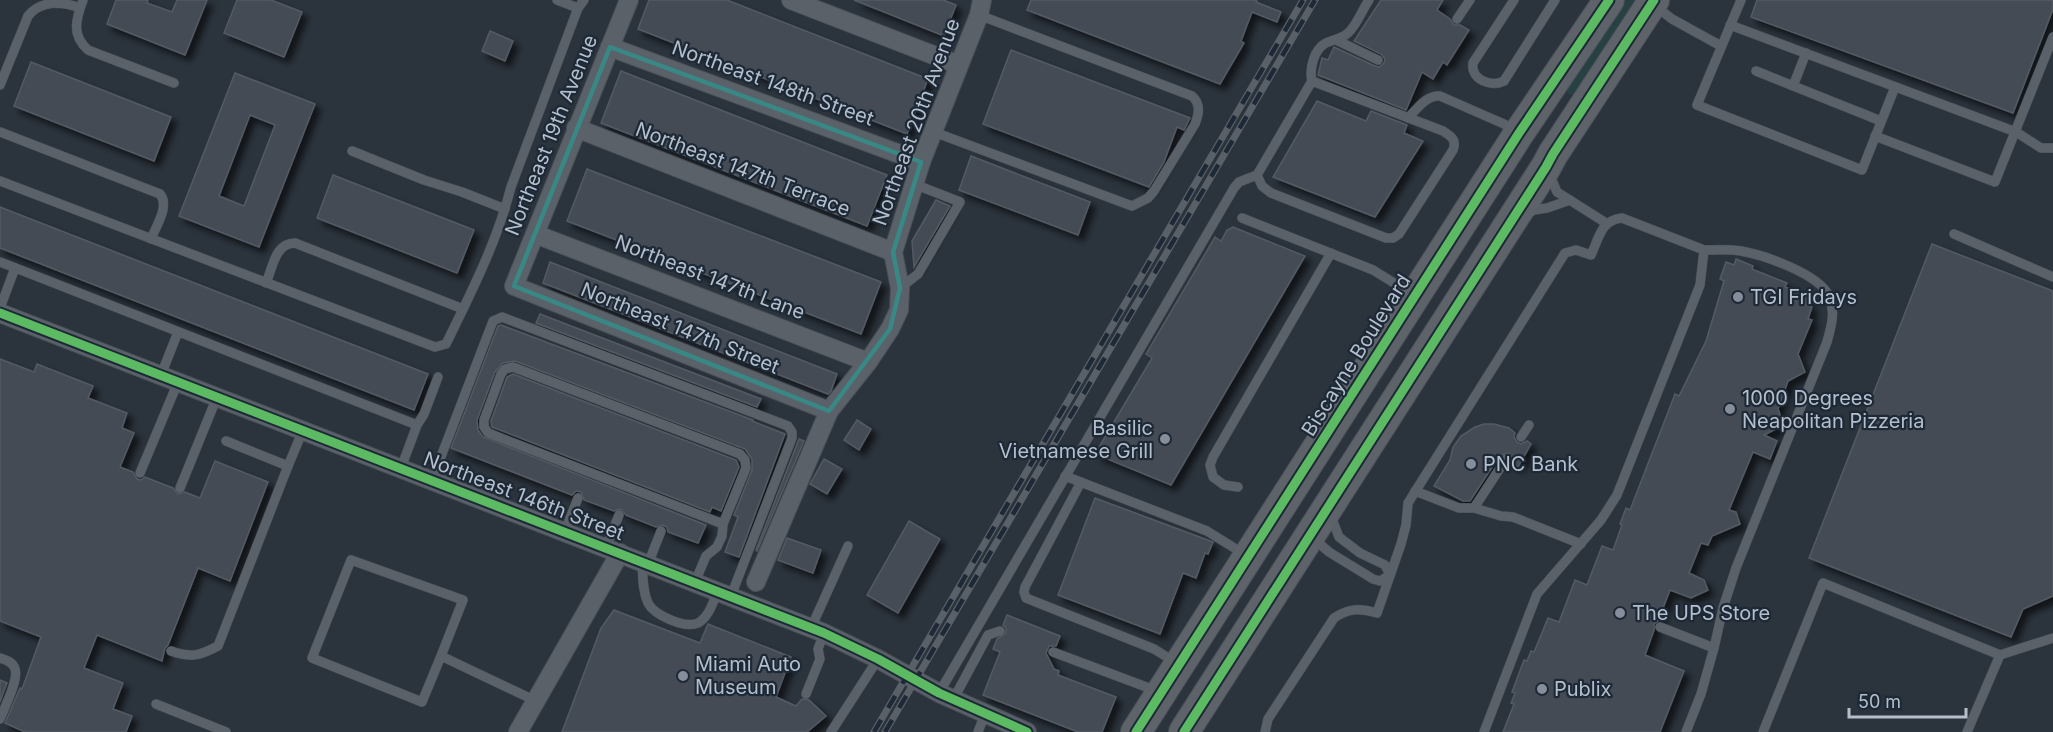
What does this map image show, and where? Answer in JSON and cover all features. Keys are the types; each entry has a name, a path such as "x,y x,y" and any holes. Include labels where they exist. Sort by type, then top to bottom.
{"main road":[{"name":"Biscayne Boulevard","path":"1136,732 1415,296 1609,0"},
{"path":"1184,732 1653,2"},
{"path":"1520,134 1550,160"},
{"path":"1310,535 1305,516 1306,499 1326,436"},
{"path":"1261,611 1279,557 1281,524 1277,512"}],"street":[{"name":"Northeast 19th Avenue","path":"514,286 629,0"},
{"path":"791,0 959,65"},
{"name":"Northeast 20th Avenue","path":"756,582 829,411 868,362 890,329 899,310 900,288 893,252 921,162 980,8"},
{"name":"Northeast 148th Street","path":"610,47 921,162"},
{"name":"Northeast 147th Terrace","path":"576,128 893,252"},
{"name":"Northeast 147th Lane","path":"535,234 868,362"},
{"name":"Northeast 147th Street","path":"514,286 829,411"},
{"name":"Northeast 146th Street","path":"0,313 818,631 878,659 946,697 1027,732"},
{"path":"518,732 613,550"}],"lane":[{"path":"0,181 435,347 446,344 475,285 581,4 557,0"},
{"path":"946,697 1065,476 1234,188 1239,182 1257,174 1312,81 1311,66 1320,48 1350,32 1369,0"},
{"path":"1457,19 1470,0"},
{"path":"1514,0 1473,63 1474,75 1491,85 1504,81 1555,0"},
{"path":"1741,0 1697,105 1862,170 1895,87"},
{"path":"0,85 28,16 39,5 54,1 81,4 76,18 77,35 81,44 88,50 174,83"},
{"path":"1653,2 1672,19 1721,46"},
{"path":"934,132 1131,206 1148,198 1154,191 1198,116 1197,100 1192,96 980,8"},
{"path":"1730,25 2016,132 2041,147 2053,148"},
{"path":"1875,136 1995,182 2053,37"},
{"path":"1336,40 1378,60"},
{"path":"1793,86 1806,53"},
{"path":"1756,70 1881,121"},
{"path":"1257,174 1262,186 1271,192 1386,238 1393,238 1399,234 1455,145 1450,135 1312,81"},
{"path":"1408,118 1427,99 1440,96 1504,124 1520,134"},
{"path":"0,132 160,194 165,205 151,239"},
{"path":"352,151 505,209"},
{"path":"1550,160 1557,192 1606,223"},
{"path":"900,288 918,274 960,202 914,184"},
{"path":"1508,227 1534,210 1570,200"},
{"path":"1242,218 1373,270 1415,296"},
{"path":"1265,732 1268,719 1334,618 1352,609 1365,609 1377,614 1406,525 1408,504 1565,253 1576,250 1591,255 1606,223 1622,218 1704,250 1739,250 1802,272 1824,288 1830,298 1833,312 1827,342 1736,568 1723,608 1701,694 1686,732"},
{"path":"1954,234 2053,277"},
{"path":"266,283 280,249 286,243 295,243 464,309"},
{"path":"1484,732 1537,594 1611,507 1630,465 1700,285 1704,250"},
{"path":"1238,487 1224,484 1213,477 1210,465 1213,457 1331,253"},
{"path":"0,262 417,425"},
{"path":"0,308 15,268"},
{"path":"432,480 493,321 502,317 788,426 792,432 792,438 724,594 698,623 688,625 652,610 644,592 645,562 661,531"},
{"path":"140,473 170,378 178,332"},
{"path":"695,582 706,556 717,547 722,536 723,524 746,468 745,460 740,454 513,367 501,374 484,420 484,427 488,433 723,524"},
{"path":"401,468 438,377"},
{"path":"180,488 217,397"},
{"path":"1521,437 1529,425"},
{"path":"171,651 184,656 197,656 218,646 303,430"},
{"path":"226,441 288,466"},
{"path":"1474,508 1506,459"},
{"path":"1065,476 1207,531 1249,557"},
{"path":"1081,482 1025,586 1026,598 1154,649 1179,665"},
{"path":"1415,491 1459,508 1474,508 1512,517 1581,544"},
{"path":"565,531 578,498"},
{"path":"1327,508 1339,537 1360,553 1385,565 1390,575"},
{"path":"613,550 619,514"},
{"path":"1310,535 1329,552 1373,579 1380,581 1390,575"},
{"path":"806,694 819,659 818,631 848,546"},
{"path":"351,560 463,600 441,656 422,702 312,658 351,560"},
{"path":"1764,732 1823,583 2000,655 2053,638"},
{"path":"1660,627 1714,648"},
{"path":"946,697 988,635 1000,631"},
{"path":"1053,652 1162,692"},
{"path":"1967,732 2000,655"},
{"path":"441,656 536,701"},
{"path":"0,658 10,662 15,669 16,677 0,719"},
{"path":"831,732 878,659"},
{"path":"156,704 226,732"},
{"path":"978,732 985,714"}],"highlighted area":[{"path":"610,47 921,162 893,252 900,288 890,329 829,411 514,286"}],"green space":[{"path":"1625,0 1636,0 1574,95 1568,94 1566,88"}],"building":[{"path":"116,0 148,0 147,3 172,12 177,0 207,0 185,55 107,24"},
{"path":"237,0 271,0 302,12 284,57 224,33"},
{"path":"649,0 727,0 928,79 907,134 638,29"},
{"path":"854,0 943,0 956,5 944,36"},
{"path":"1031,0 1257,0 1256,2 1281,12 1277,22 1252,12 1241,41 1244,43 1220,84 1027,10"},
{"path":"1381,0 1443,0 1437,10 1450,19 1454,25 1460,25 1469,30 1447,65 1443,62 1433,79 1422,72 1406,110 1318,75 1322,58 1328,60 1334,47 1375,66 1379,67 1384,63 1385,59 1381,54 1354,41"},
{"path":"1757,0 2053,0 2053,9 2013,113 1751,17"},
{"path":"490,31 513,41 505,61 482,51"},
{"path":"1011,50 1190,118 1184,130 1177,127 1164,162 1149,187 983,124"},
{"path":"31,62 171,117 154,161 14,106"},
{"path":"621,71 887,175 867,226 601,123"},
{"path":"235,73 315,104 259,247 179,216","holes":["250,115 275,125 244,206 219,196"]},
{"path":"1317,101 1366,121 1371,111 1407,125 1404,133 1423,141 1375,217 1273,177"},
{"path":"971,156 1090,202 1078,235 959,190"},
{"path":"587,169 881,282 861,334 567,221"},
{"path":"333,175 474,230 457,273 317,218"},
{"path":"936,200 950,206 914,267 912,241"},
{"path":"0,207 428,374 414,410 0,248"},
{"path":"1233,227 1305,256 1171,485 1095,454 1152,358 1146,354 1215,237 1221,241 1227,230"},
{"path":"1932,244 2053,291 2053,596 2023,609 2011,637 1809,558"},
{"path":"1736,259 1753,266 1752,269 1787,283 1785,287 1809,296 1806,305 1812,307 1808,319 1812,320 1798,354 1805,372 1788,381 1778,409 1784,425 1764,435 1777,441 1770,459 1753,452 1729,510 1736,512 1740,524 1712,536 1708,545 1701,543 1689,573 1704,580 1708,590 1691,598 1670,590 1658,621 1654,624 1645,655 1684,671 1660,732 1503,732 1514,704 1511,703 1515,693 1512,692 1524,660 1527,661 1531,651 1534,652 1548,618 1559,622 1575,580 1587,585 1602,546 1613,550 1626,508 1630,510 1675,394 1679,396 1706,341 1724,281 1720,279 1726,262 1734,265"},
{"path":"550,262 837,374 831,391 828,394 543,283"},
{"path":"540,314 761,399 757,407 536,323"},
{"path":"501,325 785,434 739,557 725,552 738,517 734,515 752,470 752,459 745,449 515,361 503,363 495,372 477,420 478,430 483,437 706,525 698,543 668,532 667,527 663,525 656,527 626,515 621,509 614,511 584,500 581,492 576,491 572,495 451,448 498,326"},
{"path":"0,359 34,372 37,364 93,386 88,398 127,413 122,428 134,433 120,467 133,472 137,479 141,480 145,477 173,488 178,494 185,492 200,498 215,461 268,482 230,581 198,568 165,648 162,661 97,635 84,668 123,683 113,709 132,716 126,732 25,732 5,723 20,688 22,689 41,637 0,621"},
{"path":"513,374 736,460 739,467 721,511 712,507 710,512 492,427 491,421 507,377"},
{"path":"857,420 871,429 859,450 844,440"},
{"name":"PNC Bank","path":"1484,424 1509,428 1515,433 1514,437 1517,442 1521,444 1527,441 1531,444 1518,467 1512,463 1509,453 1500,455 1470,501 1463,501 1434,486 1450,460 1453,447 1461,436"},
{"path":"799,439 804,441 757,551 756,550"},
{"path":"824,459 842,469 827,494 810,484"},
{"path":"1095,498 1213,542 1208,554 1205,553 1196,578 1183,573 1160,634 1058,595"},
{"path":"909,521 940,539 898,613 867,595"},
{"path":"787,538 821,550 813,573 778,560"},
{"name":"Miami Auto Museum","path":"614,610 700,643 708,624 791,657 776,697 796,706 802,699 809,700 826,716 807,732 562,732 601,628"},
{"path":"1007,615 1060,636 1056,646 1049,646 1046,653 1054,669 1059,671 1058,675 1116,697 1102,732 1078,732 983,695 1000,652 993,649 997,639 1006,633 1003,625"},
{"path":"0,680 7,683 0,702"}],"railway":[{"path":"874,732 1303,0"},
{"path":"885,732 1315,0"}],"cycle path":[{"path":"1136,732 1519,133 1609,0"},
{"path":"1184,732 1654,0"},
{"path":"0,313 824,633 878,659 939,693 1027,732"}],"place":[{"name":"TGI Fridays","path":"1738,297"},
{"name":"1000 Degrees Neapolitan Pizzeria","path":"1730,409"},
{"name":"Basilic Vietnamese Grill","path":"1165,439"},
{"name":"PNC Bank","path":"1471,464"},
{"name":"The UPS Store","path":"1620,613"},
{"name":"Miami Auto Museum","path":"683,676"},
{"name":"Publix","path":"1542,689"}]}
